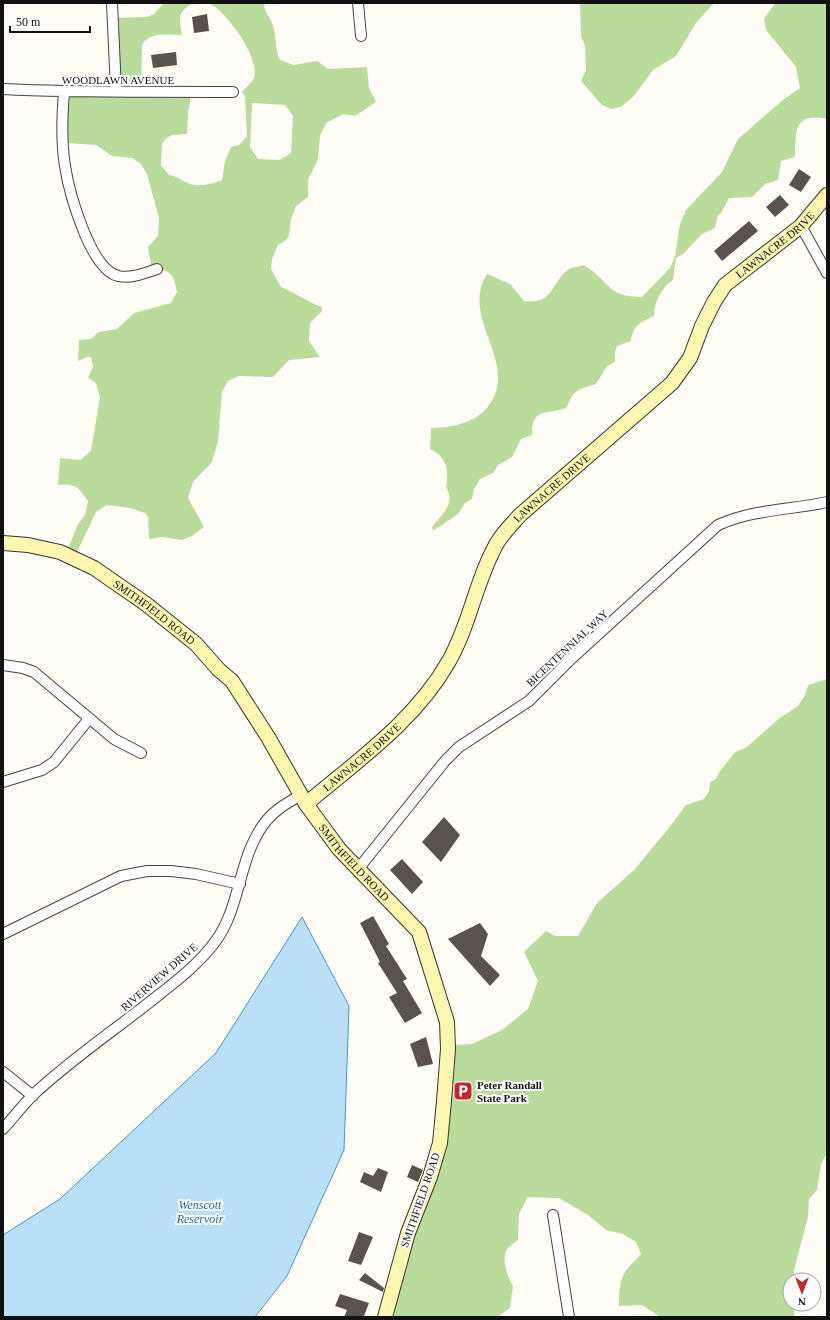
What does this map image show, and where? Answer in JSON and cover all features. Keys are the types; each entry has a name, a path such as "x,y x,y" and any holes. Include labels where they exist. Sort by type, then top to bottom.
{"street":[{"path":"112,3 116,90"},
{"path":"358,3 361,36"},
{"name":"WOODLAWN AVENUE","path":"3,89 64,92 116,90 233,92"},
{"path":"64,92 64,154 69,187 83,227 97,258 107,269 118,276 138,276 157,269"},
{"name":"LAWNACRE DRIVE","path":"304,800 362,759 428,693 450,660 470,614 493,551 503,534 520,515 672,383 684,369 690,358 702,326 714,302 725,285 801,226 827,195"},
{"path":"801,226 827,273"},
{"name":"BICENTENNIAL WAY","path":"358,869 445,760 459,747 529,701 571,659 718,525 732,519 763,511 827,502"},
{"name":"SMITHFIELD ROAD","path":"3,543 28,544 60,552 94,568 146,604 196,644 219,670 232,681 268,737 304,800 339,849 419,932 447,1022 448,1049 440,1143 430,1177 408,1233 385,1317"},
{"path":"3,665 23,668 34,672 88,720 114,740 141,752"},
{"path":"3,782 42,770 54,762 88,720"},
{"name":"RIVERVIEW DRIVE","path":"3,1129 33,1096 52,1078 184,974 203,957 216,941 227,923 252,847 259,831 268,819 283,806 304,800"},
{"path":"3,934 121,876 147,871 171,871 196,874 240,884"},
{"path":"3,1072 33,1096"},
{"path":"553,1214 569,1317"}],"green space":[{"path":"164,3 194,3 188,6 180,16 182,35 165,34 154,36 145,41 142,45 141,88 192,91 188,113 187,134 172,135 165,139 162,144 161,165 169,175 175,176 190,184 206,185 222,180 225,161 231,147 239,145 247,136 245,97 242,92 253,80 255,70 249,50 229,20 213,6 201,3 264,3 274,28 277,51 280,60 294,65 317,61 328,69 367,67 369,88 376,102 355,116 343,114 326,123 320,136 318,159 308,180 308,197 296,206 291,219 289,236 285,241 278,245 272,259 271,269 281,287 311,303 322,307 322,311 310,323 309,341 320,357 289,360 273,377 239,376 228,381 222,392 218,441 212,462 193,482 188,498 204,527 192,536 182,540 162,537 149,539 148,517 145,513 130,508 107,505 96,512 76,554 68,549 78,524 85,515 88,501 76,487 69,485 58,485 60,458 80,460 91,451 100,397 96,383 88,378 93,367 91,357 78,361 79,340 91,339 99,332 117,329 134,313 171,303 177,292 173,277 168,272 164,270 152,270 148,247 158,236 159,218 147,174 141,164 132,158 112,156 96,145 66,143 65,94 120,87 113,18 147,17 154,14","holes":["252,103 285,105 293,116 291,153 280,160 258,159 250,147"]},
{"path":"580,3 714,3 696,23 676,56 653,70 634,96 621,107 611,109 602,105 581,81 586,70 585,46 581,36"},
{"path":"775,3 827,3 827,119 808,118 802,121 797,132 795,157 781,161 778,180 765,184 752,197 729,198 721,213 718,215 715,228 702,234 683,254 676,258 673,280 659,295 655,305 654,316 638,325 634,331 631,341 617,346 615,352 615,362 607,366 596,384 585,387 575,393 567,407 561,410 538,415 535,419 532,435 521,439 512,457 498,465 493,473 480,479 474,489 472,499 465,503 458,514 433,531 432,527 449,504 449,493 446,487 446,465 436,452 430,449 431,428 447,427 463,423 477,416 489,405 497,389 498,373 495,357 480,307 480,291 487,274 510,284 524,301 534,301 541,300 551,292 558,280 569,269 584,265 615,291 630,296 642,297 670,268 675,256 680,224 686,210 722,172 738,139 784,99 800,88 796,67 766,30 764,19"},
{"path":"827,679 827,1153 821,1164 817,1190 809,1199 808,1217 794,1272 782,1272 782,1312 794,1312 794,1317 660,1317 642,1305 619,1306 622,1278 625,1272 641,1254 636,1242 623,1234 606,1230 588,1215 559,1198 528,1197 519,1214 518,1240 508,1248 505,1257 507,1273 513,1286 510,1308 497,1317 385,1317 429,1181 449,1045 472,1044 502,1030 528,1009 538,981 524,952 546,931 555,936 578,936 597,903 634,870 686,805 704,799 709,791 710,782 716,779 718,774 735,752 747,747 777,720 798,706 805,695 808,685"}],"water":[{"name":"Wenscott Reservoir","path":"302,917 349,1006 344,1150 287,1276 255,1317 3,1317 3,1235 60,1199 216,1053"}],"building":[{"path":"207,14 209,31 194,33 192,17"},
{"path":"176,52 177,65 153,68 151,55"},
{"path":"799,169 811,177 801,192 789,185"},
{"path":"780,195 789,205 775,217 766,207"},
{"path":"749,221 758,231 722,261 714,251"},
{"path":"444,817 460,835 441,862 422,842"},
{"path":"402,859 423,882 412,894 390,870"},
{"path":"373,916 389,944 386,946 407,979 403,981 422,1013 405,1023 389,997 397,993 378,963 380,962 360,923"},
{"path":"480,923 488,934 481,956 500,975 490,986 448,939"},
{"path":"426,1037 433,1064 418,1067 410,1044"},
{"path":"412,1165 423,1170 418,1182 407,1177"},
{"path":"378,1168 388,1172 381,1192 360,1182 364,1172 373,1176"},
{"path":"359,1232 373,1237 361,1265 348,1261"},
{"path":"365,1273 384,1288 383,1292 359,1280"},
{"path":"340,1294 369,1303 364,1316 344,1317 347,1310 335,1306"}],"place":[{"name":"Peter Randall State Park","path":"463,1091"}]}
